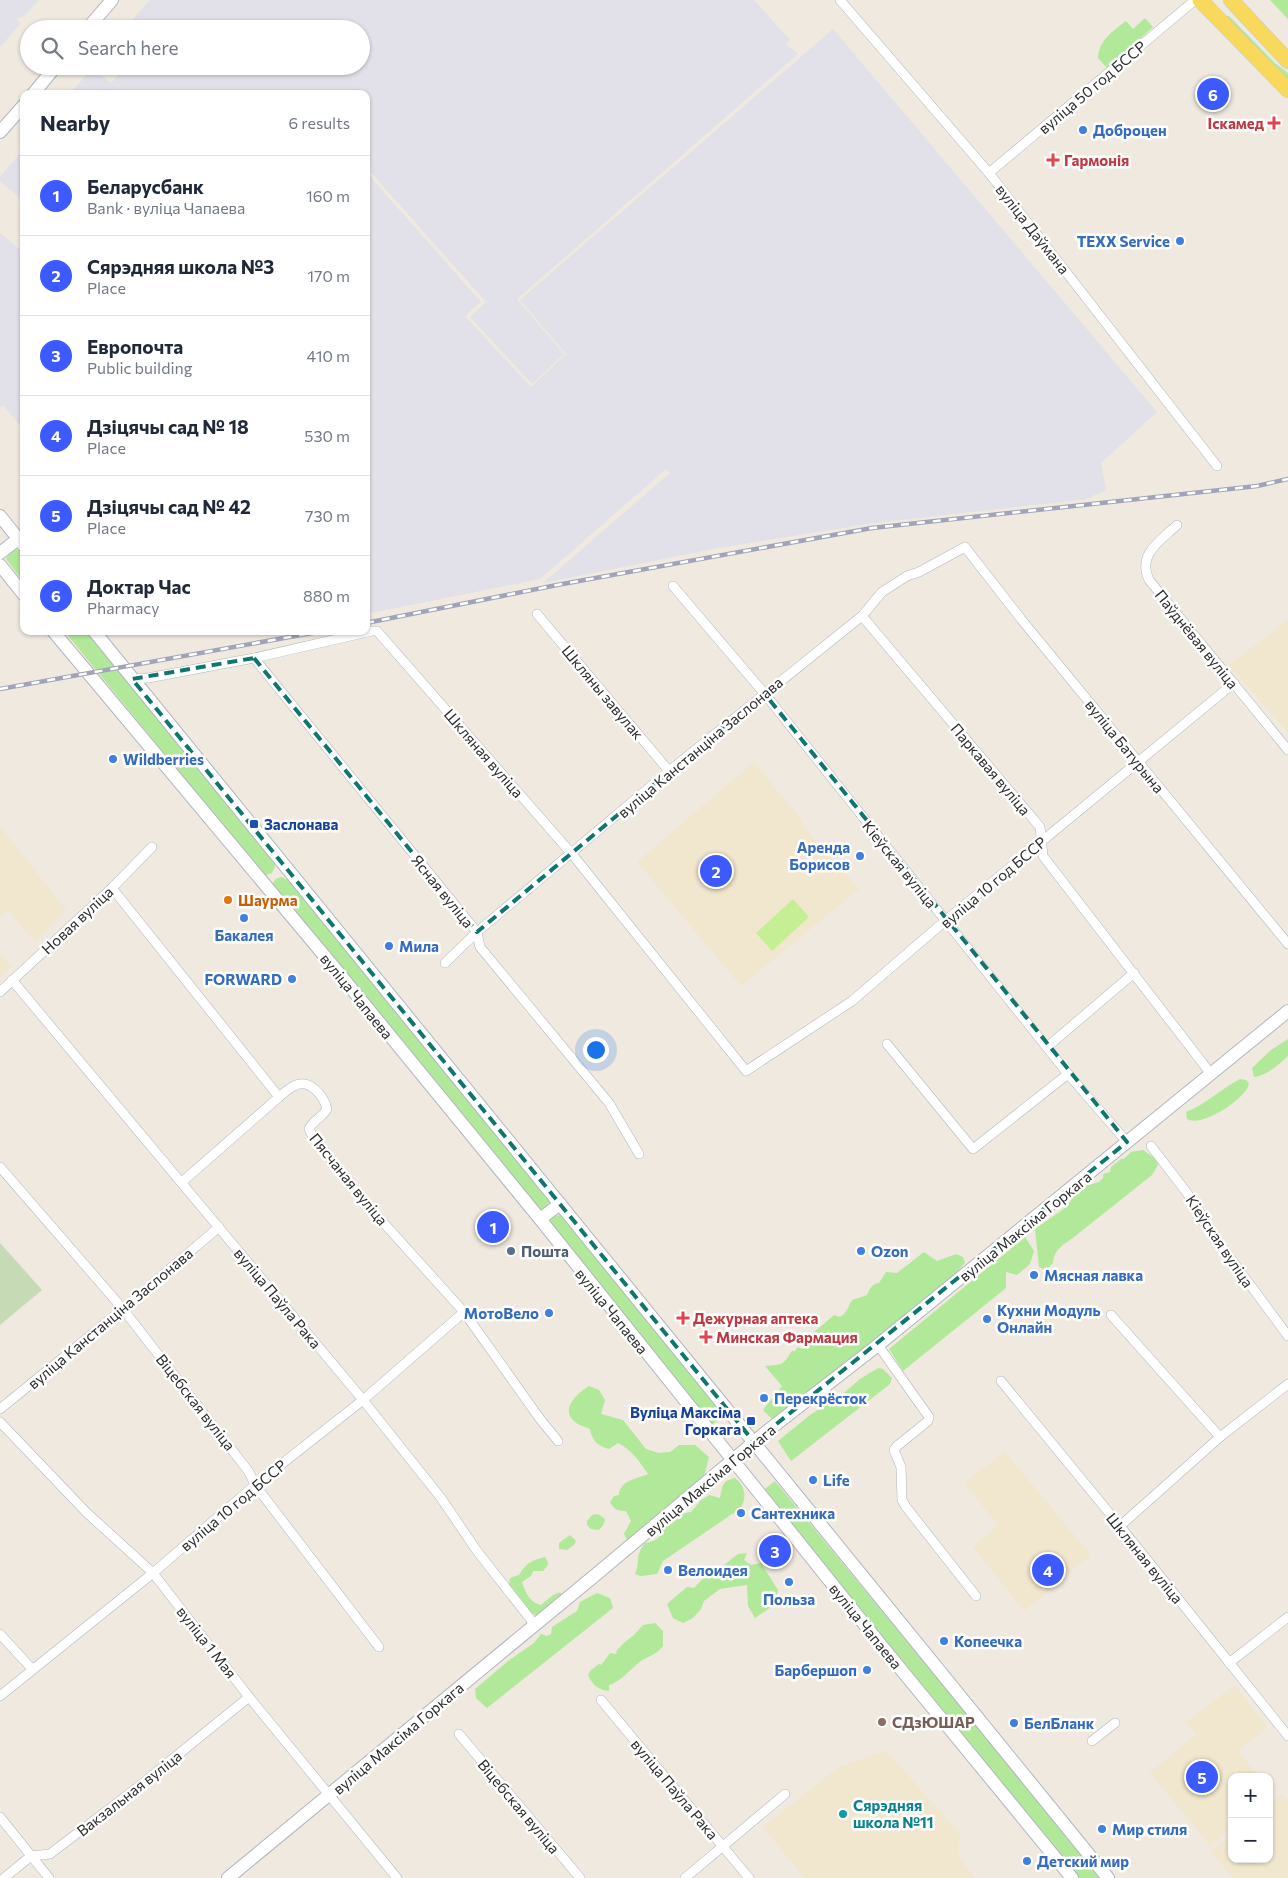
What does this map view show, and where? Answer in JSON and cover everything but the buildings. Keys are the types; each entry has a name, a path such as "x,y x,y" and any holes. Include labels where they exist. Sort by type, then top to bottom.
{"main road":[{"path":"95,20 112,0"},
{"path":"1200,0 1288,90"},
{"path":"1231,0 1288,61"},
{"path":"36,90 49,75"},
{"path":"0,132 20,110"},
{"path":"0,516 20,542"},
{"path":"0,553 20,543"},
{"path":"0,565 20,590"},
{"name":"вуліца Чапаева","path":"56,635 326,958 540,1219 886,1651 1072,1878"},
{"name":"вуліца Чапаева","path":"97,635 1108,1878"},
{"name":"вуліца Максіма Горкага","path":"228,1878 754,1442 878,1345 1288,1011"},
{"path":"540,1219 560,1204"}],"street":[{"name":"вуліца Даўмана","path":"840,0 990,174 1217,466"},
{"name":"вуліца 50 год БССР","path":"990,174 1195,0"},
{"name":"Паўднёвая вуліца","path":"1177,525 1147,554 1146,572 1149,580 1288,750"},
{"name":"вуліца Канстанціна Заслонава","path":"445,963 477,932 669,771 862,616 882,592 907,576 919,572 965,547"},
{"name":"вуліца Батурына","path":"965,547 1021,620 1288,944"},
{"name":"Кіеўская вуліца","path":"673,586 764,693 1046,1047 1127,1142"},
{"name":"Шкляны завулак","path":"538,614 669,771"},
{"name":"Паркавая вуліца","path":"862,616 1040,827 1043,856 1210,1074"},
{"name":"Шкляная вуліца","path":"370,631 377,631 572,854 746,1071"},
{"name":"Шкляная вуліца","path":"132,678 148,678 254,658 355,635"},
{"name":"Ясная вуліца","path":"254,658 477,932 480,947 609,1103 639,1154"},
{"name":"вуліца 10 год БССР","path":"746,1071 852,1000 1234,683"},
{"name":"Новая вуліца","path":"0,992 112,888 152,847"},
{"path":"112,888 279,1097 182,1182"},
{"path":"1046,1047 1134,973"},
{"name":"вуліца Паўла Рака","path":"12,980 363,1400 441,1498 477,1551 535,1624"},
{"path":"887,1044 973,1150 1068,1074"},
{"name":"Пясчаная вуліца","path":"279,1097 296,1085 306,1083 314,1088 326,1102 327,1109 324,1114 312,1123 309,1129 312,1135 362,1200 464,1312 540,1419 558,1441"},
{"name":"Кіеўская вуліца","path":"1151,1146 1197,1206 1203,1221 1288,1336"},
{"name":"Віцебская вуліца","path":"0,1168 123,1309 249,1472 255,1485 379,1647"},
{"name":"вуліца Канстанціна Заслонава","path":"0,1408 123,1309 219,1227"},
{"name":"вуліца 10 год БССР","path":"0,1696 152,1573 255,1485 363,1400 464,1312"},
{"path":"1111,1315 1220,1437"},
{"path":"878,1345 929,1417 928,1421 894,1450 901,1467 902,1500 976,1596"},
{"name":"Шкляная вуліца","path":"1001,1381 1288,1736"},
{"path":"1120,1526 1220,1437 1288,1384"},
{"name":"вуліца 1 Мая","path":"0,1422 87,1513 152,1573 249,1697 397,1878"},
{"path":"1229,1663 1288,1617"},
{"path":"0,1634 32,1669"},
{"name":"Вакзальная вуліца","path":"4,1878 32,1856 50,1854 138,1787 249,1697"},
{"name":"вуліца Паўла Рака","path":"601,1700 749,1878"},
{"path":"1092,1741 1115,1723"},
{"name":"Віцебская вуліца","path":"459,1734 580,1878"},
{"path":"685,1878 785,1794"},
{"path":"0,1817 49,1878"}],"highlighted area":[{"path":"254,658 477,932 764,693 1127,1142 754,1442 132,679"}],"shaded area":[{"path":"0,0 39,0 23,17 17,18 20,24 0,47"},
{"path":"150,0 754,0 790,40 786,44 798,54 517,299 564,354 532,384 470,317 486,302 370,172 370,90 73,90 86,75 101,75 111,83 119,75 370,75 370,20 132,20"},
{"path":"833,29 1157,412 1101,463 1106,490 1086,499 874,523 718,548 543,583 670,473 666,469 540,579 370,613 370,177 481,302 465,316 531,387 566,354 520,300"},
{"path":"20,154 20,198 0,181 0,177"},
{"path":"0,233 20,250 20,425 3,405 0,407"},
{"path":"1288,620 1288,733 1229,665"},
{"path":"754,762 802,820 802,825 859,889 741,986 637,862"},
{"path":"0,826 66,910 35,942 8,910 0,916"},
{"path":"0,954 11,967 0,977"},
{"path":"1005,1452 1091,1555 1024,1611 973,1547 998,1525 964,1483"},
{"path":"1235,1685 1267,1727 1238,1751 1255,1773 1228,1773 1228,1830 1210,1845 1150,1773 1196,1734 1186,1722"},
{"path":"886,1751 960,1834 958,1856 975,1878 805,1878 763,1827 839,1767"},
{"path":"1282,1794 1288,1801 1288,1878 1233,1878 1211,1851 1228,1837 1228,1863 1273,1863 1273,1801"}],"green space":[{"path":"1270,0 1288,0 1288,19"},
{"path":"1229,16 1275,63 1288,73 1288,81 1225,17"},
{"path":"1145,18 1153,27 1107,68 1098,58 1104,41 1126,21 1133,29"},
{"path":"14,550 20,551 20,578 6,559 9,553"},
{"path":"67,635 90,635 274,859 275,866 272,873 266,875 262,873"},
{"path":"282,877 290,881 550,1201 548,1206 540,1211 272,887 275,880"},
{"path":"793,899 809,917 772,951 756,933"},
{"path":"1288,1039 1288,1056 1268,1072 1254,1077 1252,1068 1271,1050"},
{"path":"1240,1079 1246,1080 1249,1084 1246,1090 1232,1104 1212,1116 1194,1121 1187,1119 1186,1112"},
{"path":"1143,1150 1156,1159 1158,1165 1152,1175 1060,1248 1055,1254 1053,1263 1046,1270 1039,1267 1035,1229 1065,1208 1081,1187 1099,1182 1103,1178 1103,1174 1110,1172 1111,1167 1121,1159 1124,1159 1131,1152"},
{"path":"561,1214 725,1414 712,1425 549,1222 553,1217"},
{"path":"1025,1237 1034,1251 1030,1264 1017,1275 1006,1272 1006,1288 903,1371 889,1349"},
{"path":"0,1243 42,1290 0,1325"},
{"path":"924,1252 937,1261 956,1254 963,1257 965,1263 951,1278 774,1421 763,1410 782,1386 765,1366 782,1363 792,1351 795,1351 798,1347 802,1349 808,1341 805,1335 813,1333 834,1315 840,1317 847,1310 852,1300 867,1295 871,1287 879,1283 886,1272 897,1273"},
{"path":"878,1368 883,1369 892,1378 890,1384 791,1461 778,1441 810,1415"},
{"path":"589,1386 599,1390 605,1400 601,1414 623,1420 646,1449 659,1453 670,1452 679,1445 695,1445 709,1457 704,1477 648,1527 627,1540 624,1534 631,1521 626,1511 616,1509 610,1502 614,1496 619,1495 622,1486 626,1483 648,1474 627,1449 618,1443 609,1449 602,1446 594,1440 590,1429 576,1423 571,1417 569,1407 576,1397"},
{"path":"735,1478 741,1484 744,1491 741,1508 663,1561 657,1574 641,1576 635,1574 640,1552 645,1543 657,1538 663,1531 663,1527 685,1513 691,1512 701,1500 709,1495 720,1498 725,1482"},
{"path":"775,1481 1101,1878 1076,1878 761,1492"},
{"path":"598,1514 605,1519 604,1524 599,1530 591,1529 587,1525 587,1521 592,1515"},
{"path":"570,1535 576,1541 574,1545 567,1550 559,1549 559,1543"},
{"path":"747,1553 744,1560 751,1565 761,1563 778,1590 774,1605 755,1618 748,1606 747,1585 720,1589 704,1601 701,1609 693,1618 683,1623 673,1618 667,1604 687,1587 694,1588 714,1567 724,1565 738,1554"},
{"path":"545,1557 548,1565 543,1571 533,1571 531,1576 522,1582 525,1590 534,1602 541,1605 553,1595 561,1592 561,1598 546,1613 536,1615 531,1613 509,1585 510,1578 519,1575 524,1568 536,1559"},
{"path":"597,1593 610,1598 613,1608 487,1708 476,1698 475,1689 508,1661 534,1643 541,1634 547,1636 551,1634 552,1627 577,1611 580,1602"},
{"path":"655,1623 663,1631 663,1646 661,1649 641,1661 618,1681 609,1685 609,1691 599,1688 594,1684 588,1675 591,1670 599,1664 601,1665 610,1653 616,1654 617,1650 643,1625"}],"railway":[{"path":"370,622 557,585 872,528 1257,486 1288,479"},
{"path":"0,689 301,635"}],"place":[{"name":"Доктар Час","path":"1213,94"},
{"name":"Іскамед","path":"1274,123"},
{"name":"Доброцен","path":"1083,130"},
{"name":"Гармонія","path":"1053,160"},
{"name":"TEXX Service","path":"1180,241"},
{"name":"Wildberries","path":"113,759"},
{"name":"Заслонава","path":"254,824"},
{"name":"Аренда Борисов","path":"860,856"},
{"name":"Сярэдняя школа №3","path":"716,871"},
{"name":"Шаурма","path":"228,900"},
{"name":"Бакалея","path":"244,918"},
{"name":"Мила","path":"389,946"},
{"name":"FORWARD","path":"292,979"},
{"name":"Беларусбанк","path":"493,1227"},
{"name":"Пошта","path":"511,1251"},
{"name":"Ozon","path":"861,1251"},
{"name":"Мясная лавка","path":"1034,1275"},
{"name":"МотоВело","path":"549,1313"},
{"name":"Дежурная аптека","path":"683,1318"},
{"name":"Кухни Модуль Онлайн","path":"987,1319"},
{"name":"Минская Фармация","path":"706,1337"},
{"name":"Перекрёсток","path":"764,1398"},
{"name":"Вуліца Максіма Горкага","path":"751,1421"},
{"name":"Life","path":"813,1480"},
{"name":"Сантехника","path":"741,1513"},
{"name":"Европочта","path":"775,1551"},
{"name":"Велоидея","path":"668,1570"},
{"name":"Дзіцячы сад № 18","path":"1048,1570"},
{"name":"Польза","path":"789,1582"},
{"name":"Копеечка","path":"944,1641"},
{"name":"Барбершоп","path":"867,1670"},
{"name":"СДзЮШАР","path":"882,1722"},
{"name":"БелБланк","path":"1014,1723"},
{"name":"Дзіцячы сад № 42","path":"1202,1777"},
{"name":"Сярэдняя школа №11","path":"843,1814"},
{"name":"Мир стиля","path":"1102,1829"},
{"name":"Детский мир","path":"1027,1861"}]}
